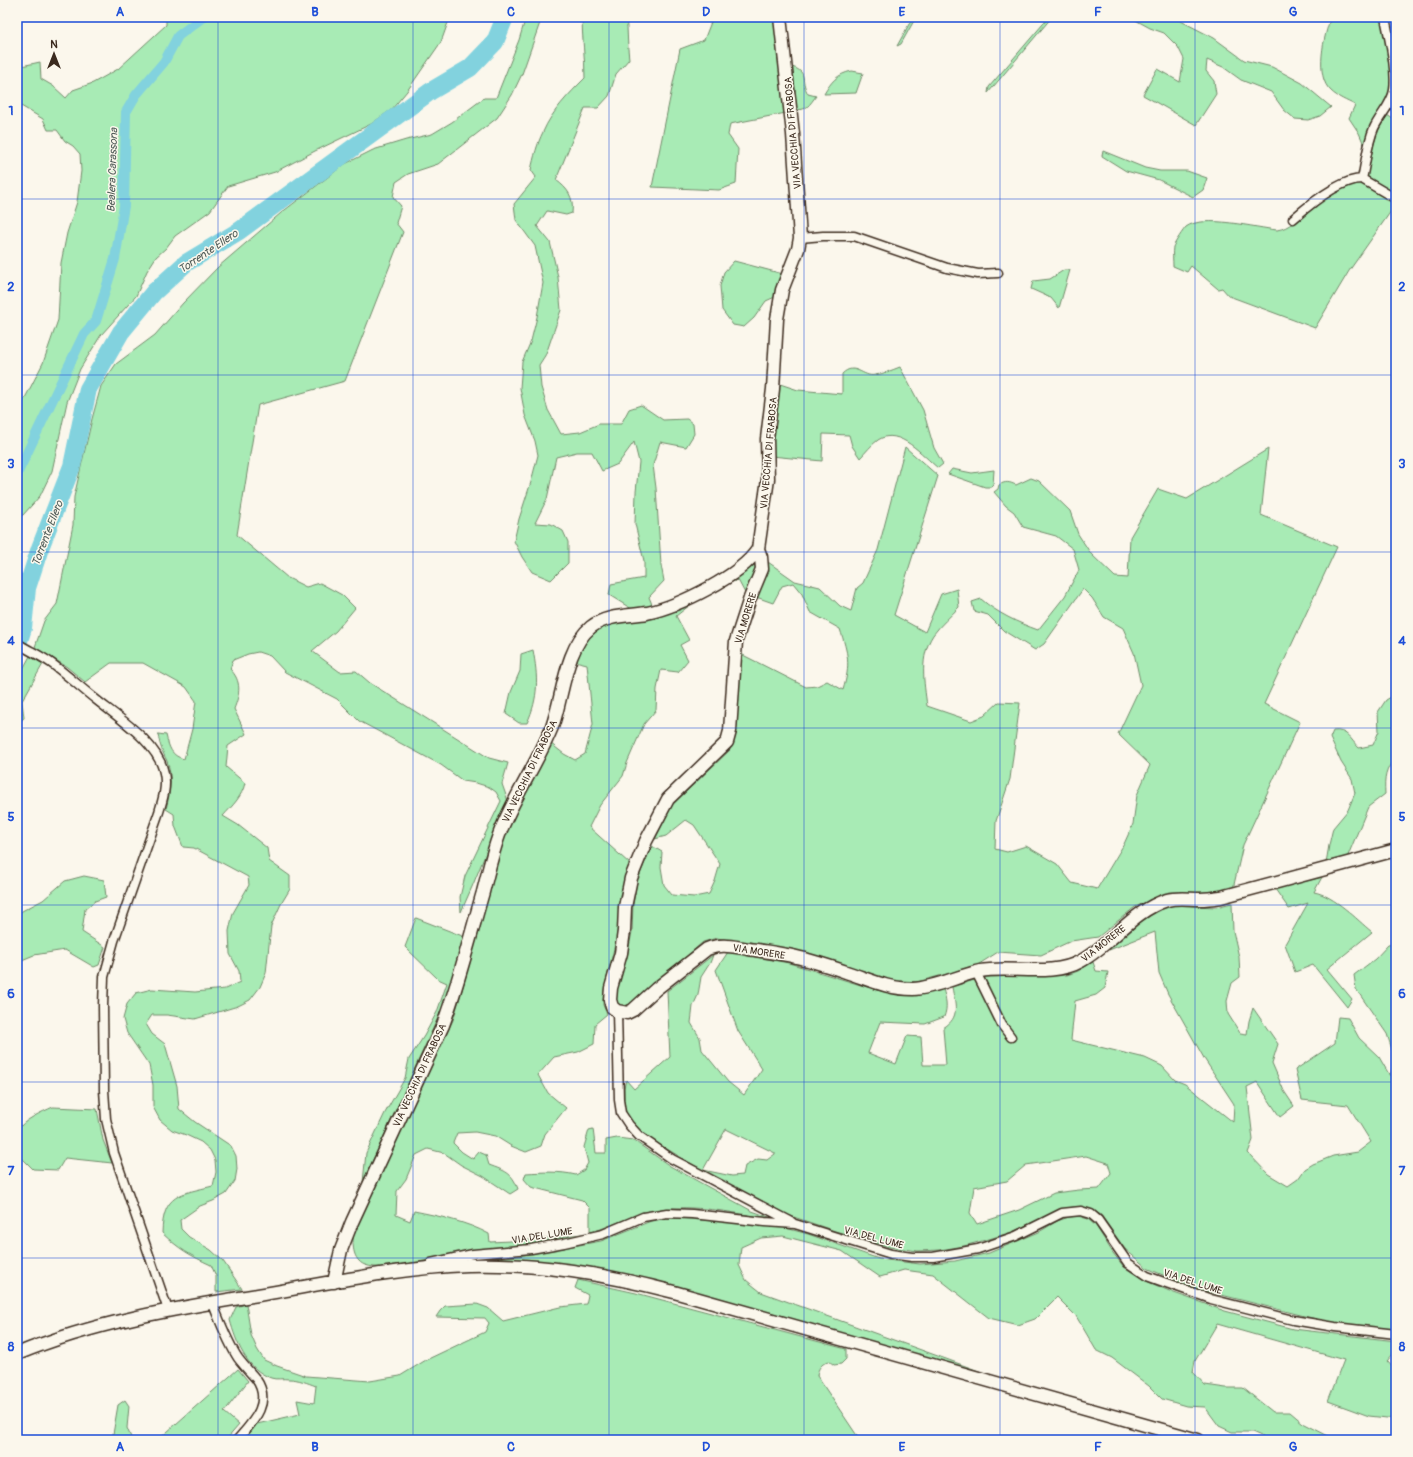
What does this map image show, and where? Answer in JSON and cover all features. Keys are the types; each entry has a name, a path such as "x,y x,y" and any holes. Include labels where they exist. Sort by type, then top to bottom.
{"street":[{"name":"VIA VECCHIA DI FRABOSA","path":"334,1282 342,1250 352,1222 443,1025 454,996 499,836 550,731 558,708 568,668 577,644 590,628 598,623 608,619 660,610 709,588 738,570 758,549 768,479 767,439 773,389 777,319 782,290 798,249 800,238 793,134 780,17"},
{"path":"1362,179 1371,138 1379,119 1390,101 1394,88 1394,70 1385,17"},
{"path":"1293,218 1325,194 1351,180 1362,179 1396,199"},
{"path":"800,238 854,236 947,268 978,274 998,273"},
{"name":"VIA MORERE","path":"758,549 762,569 750,598 736,641 730,731 727,742 718,753 668,799 646,841 631,878 625,907 621,953 610,988 610,1000 612,1007 617,1011 627,1013 633,1010 656,989 707,949 717,945 771,952 807,959 884,986 900,988 922,988 976,972 1065,968 1081,962 1112,938 1140,913 1155,904 1176,899 1221,897 1396,850"},
{"path":"17,643 50,663 146,742 160,762 164,772 164,797 106,969 103,990 102,1049 108,1134 168,1310"},
{"path":"976,972 1002,1025 1011,1037"},
{"path":"617,1011 619,1100 621,1113 629,1125 639,1136 672,1159 795,1224"},
{"name":"VIA DEL LUME","path":"407,1270 473,1254 531,1249 564,1243 603,1234 644,1217 667,1213 795,1224 891,1254 912,1257 933,1257 978,1248 1016,1236 1062,1214 1081,1211 1091,1214 1098,1220 1128,1263 1147,1276 1211,1299 1293,1320 1335,1328 1396,1334"},
{"path":"17,1354 67,1336 116,1322 168,1310 407,1270 469,1265 517,1266 573,1270 635,1282 1198,1440"},
{"path":"212,1302 234,1350 257,1380 262,1390 262,1402 258,1414 237,1440"}],"green space":[{"path":"166,17 201,17 176,36 162,60 135,94 125,110 122,207 113,259 94,319 83,333 17,470 17,409 24,400 43,363 58,320 61,263 67,233 77,202 81,171 80,154 73,146 65,141 57,130 48,130 43,119 21,106 17,109 17,67 40,62 41,79 53,86 66,98 73,90 93,83 118,69 166,25"},
{"path":"207,17 450,17 441,42 407,91 392,109 371,124 275,172 228,186 210,211 175,236 166,248 156,257 147,271 136,296 101,335 80,369 67,402 52,471 40,496 23,515 17,516 17,479 86,335 98,320 118,259 127,203 127,134 129,112 138,95 166,61 181,37"},
{"path":"526,17 542,17 522,74 512,95 497,118 438,164 408,174 396,182 393,197 401,206 396,223 403,232 345,381 258,405 237,535 288,578 306,587 320,583 342,595 355,608 336,631 312,651 340,672 356,671 370,683 489,758 508,763 502,784 508,801 461,912 460,897 465,876 501,801 496,792 489,787 463,781 441,765 359,721 337,699 285,672 270,656 258,652 233,660 230,669 237,678 239,688 238,698 234,709 246,734 228,746 226,767 245,783 239,797 223,816 238,825 267,848 269,861 290,876 290,889 271,926 266,973 260,987 250,1000 238,1006 195,1019 167,1015 152,1015 146,1024 152,1034 165,1044 177,1086 179,1109 195,1122 231,1146 236,1156 237,1169 235,1181 226,1194 200,1206 180,1220 181,1229 189,1237 211,1250 223,1261 242,1289 216,1292 216,1276 211,1265 185,1252 162,1233 163,1220 170,1203 183,1194 213,1186 216,1172 215,1160 210,1150 201,1142 172,1130 160,1120 153,1107 153,1085 149,1065 127,1033 123,1019 127,1004 136,993 152,989 195,992 225,989 240,982 239,971 230,954 229,931 233,913 249,885 248,877 194,848 183,847 175,826 174,814 166,809 170,791 170,773 167,761 160,745 158,734 166,735 173,753 184,759 192,729 196,701 186,687 143,663 111,663 85,682 67,667 35,647 44,621 57,604 73,525 74,497 92,419 101,386 116,364 155,335 183,303 218,267 281,213 345,164 373,150 432,134 452,122 484,98 496,98 519,40"},
{"path":"582,17 626,17 629,59 616,74 609,96 598,108 585,108 556,180 567,190 571,198 572,213 566,215 547,211 537,226 550,242 558,277 561,310 546,354 539,365 541,387 548,410 561,434 580,432 599,424 621,424 629,409 641,405 663,420 687,419 693,424 694,434 686,447 660,442 653,465 661,565 664,581 649,597 653,607 635,611 609,595 611,584 644,578 644,561 635,524 639,462 634,442 618,464 602,471 592,452 577,452 556,457 547,499 535,523 551,524 563,531 568,542 568,563 551,580 532,572 514,541 538,455 535,441 525,415 520,388 522,362 531,341 543,283 535,246 516,220 514,204 536,177 531,170 537,146 547,124 561,103 585,78"},
{"path":"713,17 777,17 786,113 730,124 728,135 738,149 736,184 719,190 652,187 680,49 704,40"},
{"path":"913,17 916,17 901,44 897,46"},
{"path":"1049,17 1052,17 988,93 989,87"},
{"path":"1130,17 1173,17 1214,38 1244,60 1272,67 1302,83 1331,107 1320,116 1308,120 1295,119 1284,110 1271,92 1241,80 1223,67 1207,60 1206,71 1214,81 1216,94 1196,125 1143,95 1157,69 1180,82 1184,59 1178,47 1164,33 1150,28"},
{"path":"1331,17 1382,17 1391,73 1389,95 1365,147 1359,133 1349,118 1355,105 1331,91 1323,76 1323,44"},
{"path":"789,66 802,73 805,88 808,94 816,96 807,107 799,110 795,109"},
{"path":"852,71 863,73 856,93 824,94 838,76"},
{"path":"1387,115 1396,121 1396,195 1366,177 1376,137"},
{"path":"1103,151 1145,168 1160,171 1187,171 1207,178 1203,190 1193,197 1159,180 1126,171 1102,156"},
{"path":"1350,183 1364,183 1396,204 1349,271 1315,328 1229,296 1222,288 1218,289 1191,266 1187,272 1173,266 1173,247 1186,227 1194,223 1217,222 1277,230 1282,229 1293,223 1327,196"},
{"path":"734,261 783,274 777,296 766,301 754,318 744,327 733,325 722,310 720,286 724,272"},
{"path":"1064,270 1070,270 1059,308 1051,298 1031,289 1033,281 1050,279"},
{"path":"900,367 923,410 934,448 943,464 938,468 910,444 894,437 886,437 878,440 860,458 852,446 849,435 823,434 822,461 771,456 777,383 798,390 842,394 842,374 847,370 855,369 867,374 875,375"},
{"path":"905,447 938,476 894,615 925,632 941,594 957,589 959,607 933,635 926,652 924,670 927,706 971,721 984,716 999,702 1020,703 1010,779 996,821 995,849 1007,852 1026,846 1057,864 1072,883 1097,889 1124,844 1133,824 1137,795 1150,765 1118,734 1141,685 1134,653 1123,628 1104,617 1092,598 1083,589 1044,644 1035,650 1004,631 988,615 974,611 972,602 981,599 1008,617 1038,630 1065,596 1079,570 1073,549 1056,536 1023,527 1014,512 1006,506 994,492 998,489 999,485 1006,482 1016,485 1031,478 1039,481 1070,511 1078,534 1091,554 1115,577 1128,578 1130,537 1158,489 1187,499 1268,449 1261,515 1337,547 1264,704 1300,722 1243,845 1233,889 1215,893 1166,894 1135,907 1098,937 1071,941 1041,955 998,952 976,966 917,982 890,980 800,952 717,938 703,942 639,998 627,1006 618,1004 614,994 627,957 632,932 633,904 637,881 652,846 662,852 661,867 664,885 672,895 694,897 709,894 715,881 720,864 694,825 686,820 666,836 655,839 672,805 730,750 736,728 741,654 806,687 817,686 827,681 843,690 847,673 848,659 840,629 810,612 802,594 793,583 782,586 773,603 756,597 766,573 768,562 795,581 820,587 840,606 851,611 857,588 863,583 878,550"},
{"path":"952,469 972,473 994,470 993,485 991,487 985,487 948,474"},
{"path":"755,560 754,573 746,595 738,580 720,586"},
{"path":"699,598 676,616 689,640 680,645 688,660 678,672 661,670 657,689 656,710 644,724 623,776 600,805 589,827 630,864 620,895 617,936 604,990 603,1005 607,1014 595,1024 594,1044 578,1052 554,1057 538,1075 548,1093 566,1108 545,1134 541,1146 526,1152 511,1146 495,1136 475,1132 457,1133 453,1143 462,1152 473,1159 479,1152 486,1155 489,1165 504,1171 513,1179 518,1189 510,1194 483,1176 461,1165 444,1153 428,1149 416,1155 406,1179 397,1191 396,1215 410,1221 414,1211 453,1220 472,1226 489,1234 490,1242 531,1240 589,1233 572,1238 536,1244 464,1252 388,1267 375,1267 361,1263 355,1255 353,1246 354,1231 453,1020 500,850 517,809 550,743 564,754 575,760 585,754 593,724 587,664 575,661 578,654 589,638 605,626"},
{"path":"533,650 536,669 534,704 527,723 519,723 506,714 511,692 520,671 521,654"},
{"path":"30,656 43,664 22,701 24,718 17,724 17,680"},
{"path":"1396,694 1396,757 1387,770 1385,794 1368,807 1347,858 1326,863 1333,828 1348,810 1355,793 1352,779 1341,762 1330,738 1333,731 1338,731 1348,735 1359,748 1373,745 1379,731 1378,712 1386,700"},
{"path":"84,876 104,880 106,897 95,901 85,909 82,932 105,947 99,965 94,967 65,950 34,955 17,962 17,916 22,911 43,900 65,881"},
{"path":"1322,877 1314,892 1330,898 1372,932 1327,969 1352,999 1347,1007 1313,965 1295,972 1285,944 1308,903 1289,909 1275,889"},
{"path":"1232,903 1233,931 1239,957 1240,977 1232,983 1227,1001 1228,1014 1240,1033 1247,1034 1253,1008 1278,1044 1272,1063 1284,1091 1294,1106 1280,1117 1257,1082 1247,1087 1253,1140 1248,1153 1268,1174 1288,1186 1298,1179 1305,1169 1313,1164 1333,1156 1358,1152 1371,1142 1348,1105 1302,1100 1295,1070 1335,1043 1338,1017 1348,1018 1359,1038 1379,1057 1390,1076 1395,1059 1387,1034 1356,989 1354,975 1375,959 1388,945 1396,944 1396,1330 1328,1322 1190,1287 1147,1268 1125,1249 1101,1215 1090,1209 1073,1207 1057,1211 1012,1232 964,1246 940,1250 918,1251 889,1247 776,1211 702,1170 642,1134 632,1123 626,1112 624,1088 626,1080 634,1089 670,1057 667,991 713,955 701,977 698,995 693,1006 691,1023 700,1038 702,1050 728,1082 744,1095 762,1069 738,1031 716,970 728,952 789,963 877,990 897,994 917,994 943,989 946,1003 944,1017 925,1024 880,1022 868,1053 896,1064 907,1036 921,1037 923,1065 946,1065 943,1028 949,1024 955,1015 952,987 984,977 1067,975 1078,971 1093,962 1096,971 1108,972 1105,988 1096,995 1075,1001 1071,1040 1145,1058 1162,1066 1175,1080 1185,1084 1233,1122 1234,1104 1205,1060 1168,994 1159,973 1155,932 1109,950 1141,922 1159,910 1173,905 1216,907","holes":["726,1129 775,1153 775,1154 767,1160 758,1159 745,1166 743,1175 732,1176 703,1170","1086,1156 1108,1163 1111,1173 1099,1189 1054,1193 1019,1210 977,1224 970,1213 974,1187 1007,1181 1026,1165"]},
{"path":"416,918 465,937 446,1000 363,1182 366,1153 385,1113 405,1078 409,1059 437,1012 447,983 438,979 405,947"},
{"path":"53,1107 97,1109 103,1140 112,1163 65,1158 58,1170 33,1169 24,1160 17,1158 17,1131 28,1120"},
{"path":"593,1129 596,1153 606,1153 606,1140 617,1138 633,1140 670,1166 752,1211 775,1219 699,1208 673,1208 647,1212 590,1233 590,1208 582,1200 531,1187 524,1179 526,1173 557,1172 576,1175 584,1170 588,1163 584,1147 589,1130"},
{"path":"1078,1216 1088,1219 1096,1226 1124,1267 1144,1280 1174,1293 1225,1311 1293,1329 1396,1341 1396,1353 1393,1354 1387,1361 1396,1371 1396,1419 1369,1416 1328,1401 1344,1360 1217,1324 1195,1361 1193,1372 1205,1385 1226,1388 1243,1388 1273,1412 1290,1412 1303,1423 1336,1440 1270,1440 1252,1432 1232,1432 1219,1426 1205,1407 1186,1406 1162,1399 1149,1386 1112,1358 1096,1350 1076,1316 1057,1297 1035,1319 1018,1325 989,1318 933,1274 904,1270 880,1277 842,1251 783,1236 761,1238 741,1247 739,1265 746,1280 761,1292 1004,1380 650,1280 588,1267 558,1263 471,1260 519,1256 601,1241 651,1221 668,1218 782,1227 808,1234 879,1259 920,1264 955,1261 989,1253 1039,1232 1057,1221"},
{"path":"578,1280 636,1293 846,1349 846,1359 841,1364 834,1365 829,1361 826,1362 820,1367 817,1376 860,1440 243,1440 257,1424 300,1414 297,1400 314,1403 316,1386 303,1381 273,1379 262,1374 255,1368 243,1354 232,1328 230,1320 236,1307 246,1304 251,1335 264,1360 306,1376 370,1381 400,1376 426,1360 485,1332 489,1323 485,1318 436,1317 445,1306 477,1304 488,1308 503,1321 560,1307 586,1304 588,1295 575,1288"},
{"path":"238,1369 248,1381 224,1412 239,1425 226,1440 158,1440"},
{"path":"125,1400 129,1406 127,1428 132,1440 112,1440 118,1405"}],"waterway":[{"name":"Bealera Carassona","path":"17,474 84,334 96,321 115,259 124,206 126,112 136,95 164,62 178,36 203,17"},
{"name":"Torrente Ellero","path":"17,647 23,628 27,588 40,548 72,466 88,389 121,332 154,292 186,263 239,231 431,91 470,68 495,42 505,17"},
{"name":"Bealera Carassona","path":"17,576 27,588"}]}
